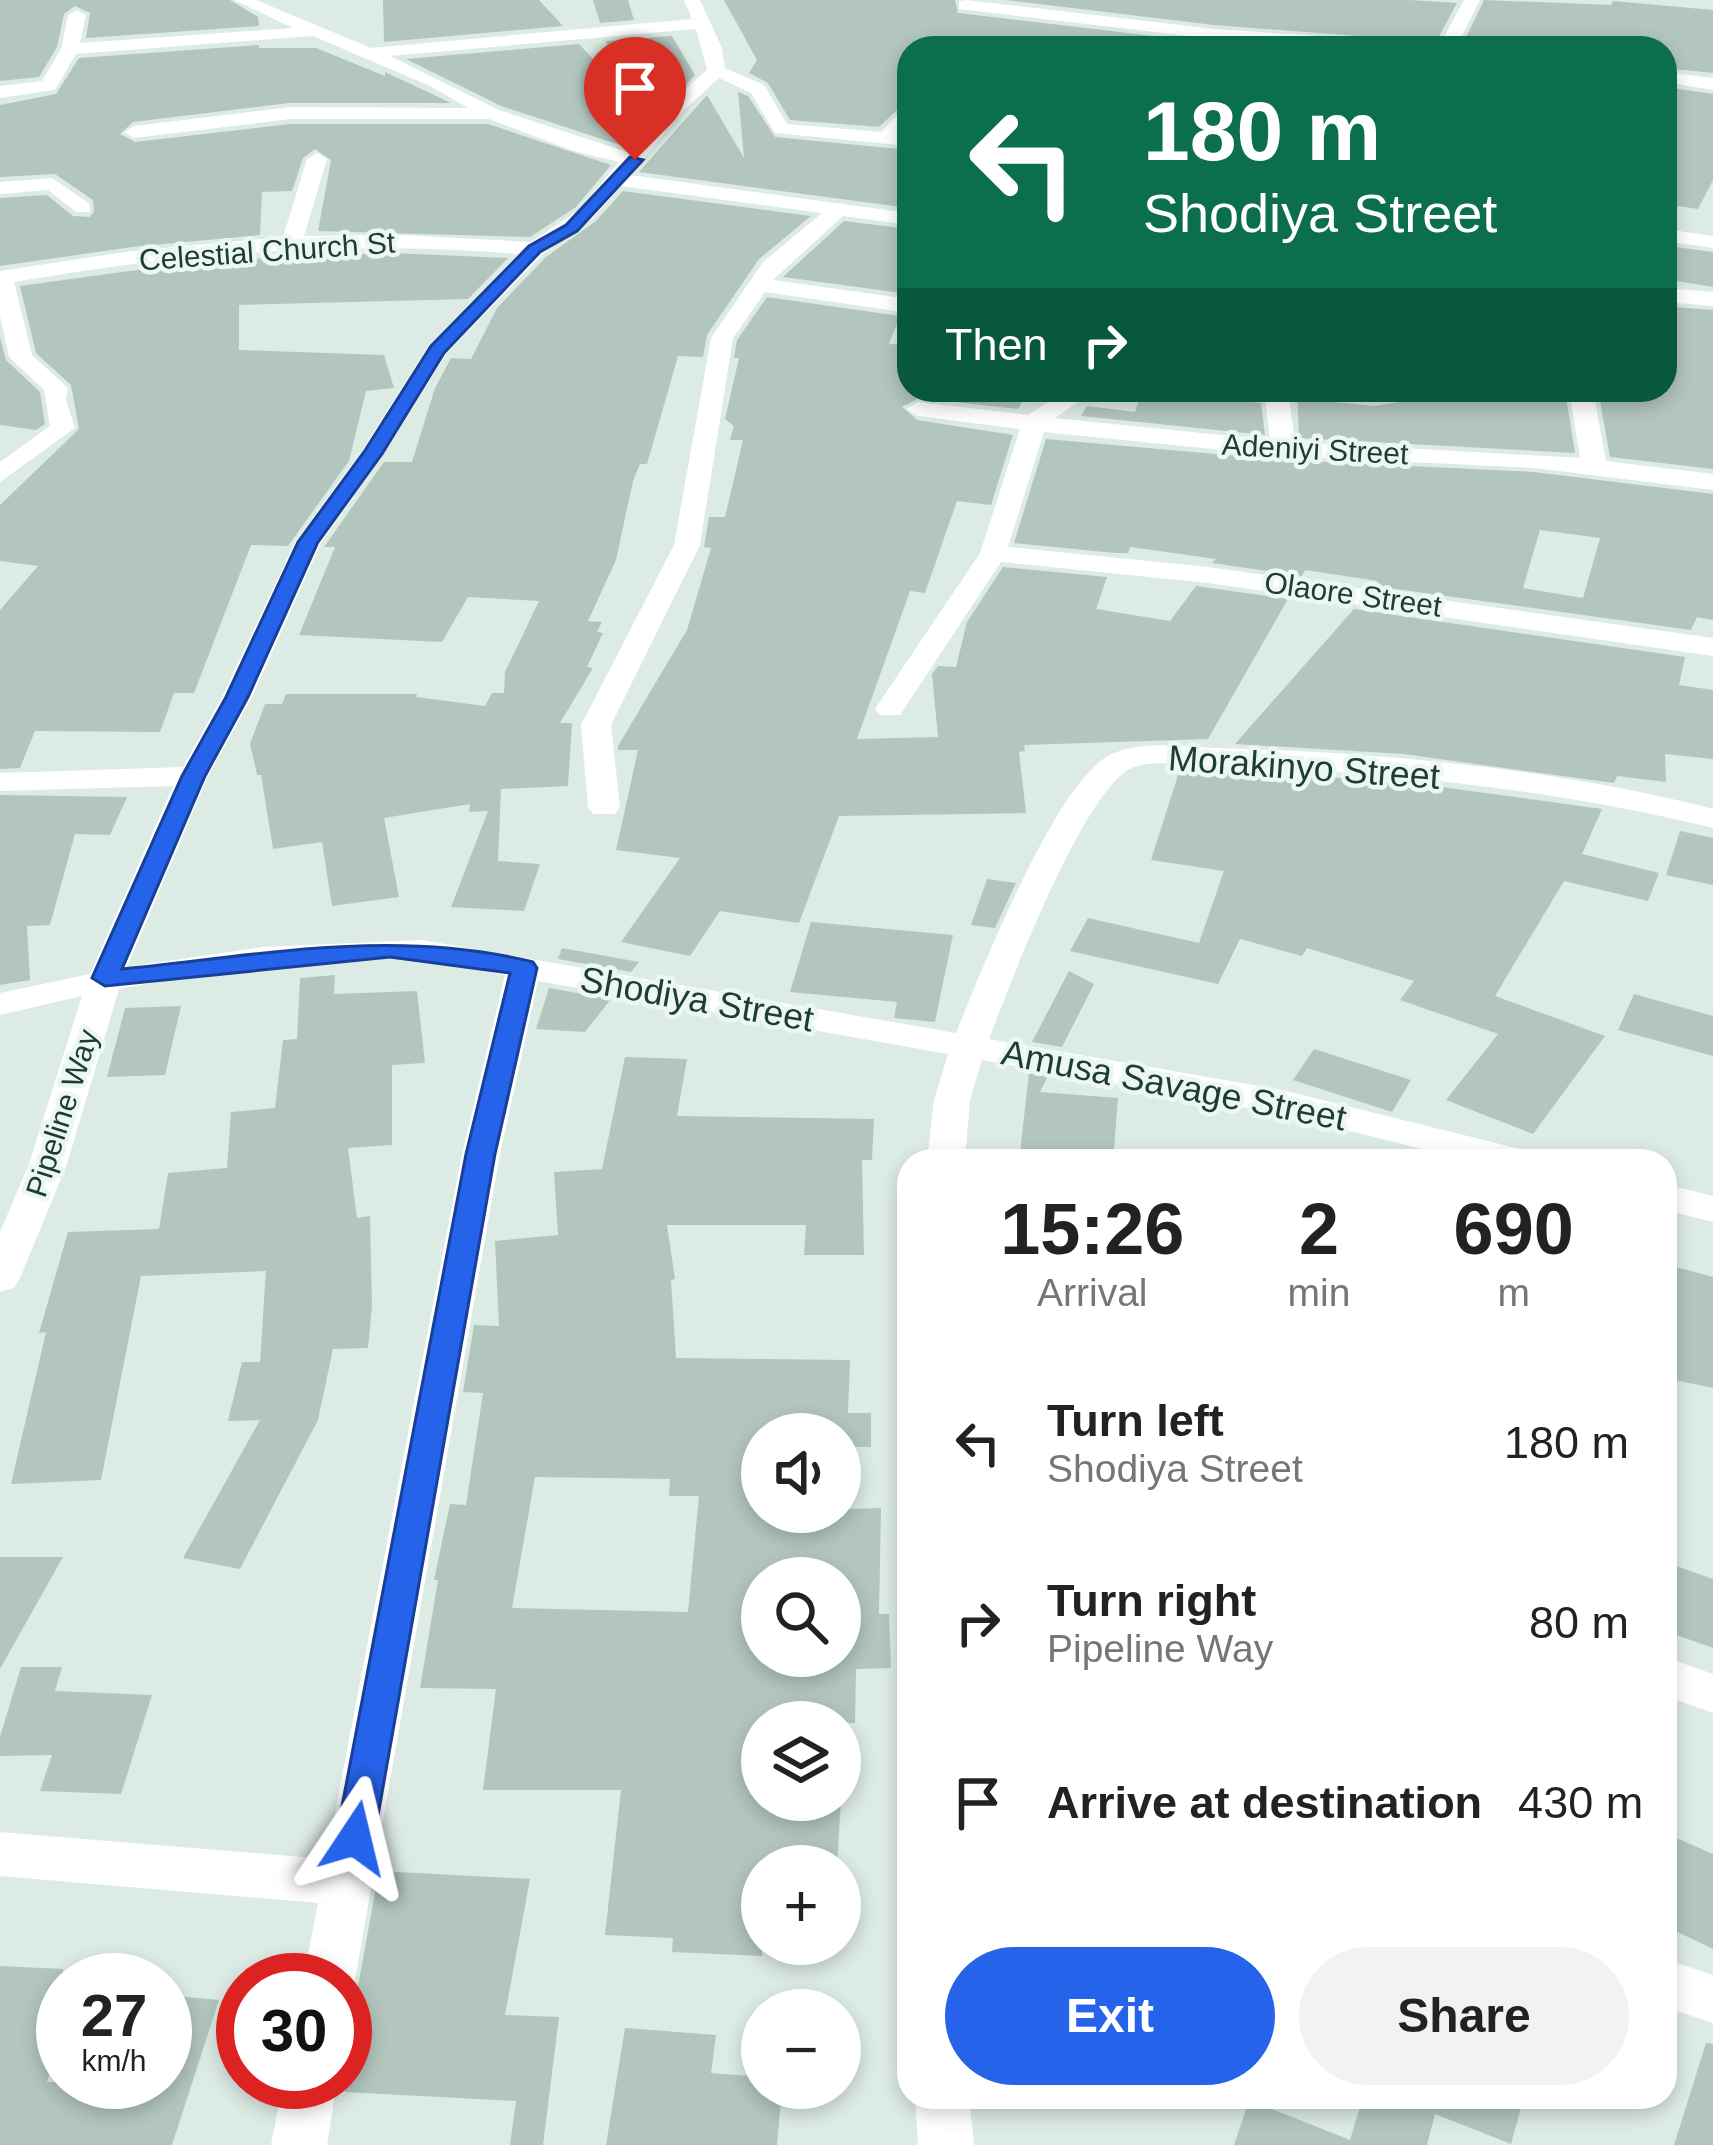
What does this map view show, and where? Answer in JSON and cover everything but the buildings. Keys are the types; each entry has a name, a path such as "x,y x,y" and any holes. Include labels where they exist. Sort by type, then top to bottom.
{"street":[{"path":"242,0 370,52 492,114 581,147 626,170 897,217"},
{"path":"1453,36 1472,0"},
{"path":"965,5 1175,36"},
{"path":"370,52 696,11 713,48 716,71 751,82 763,94 774,124 782,129 897,138"},
{"path":"0,92 48,86 70,49 77,15"},
{"path":"70,49 319,31"},
{"name":"Pipeline Way","path":"0,1278 48,1164 105,978 194,776 237,697 308,542 372,454 437,350 535,249 571,228 675,108 716,71"},
{"path":"1677,79 1713,84"},
{"path":"134,132 290,112 492,114"},
{"path":"886,137 897,124"},
{"path":"291,246 317,159"},
{"path":"0,188 52,184 83,208"},
{"path":"604,807 596,725 687,545 722,338 757,284 838,210"},
{"path":"1677,237 1713,242"},
{"name":"Celestial Church St","path":"1,277 291,246 439,241 535,249"},
{"path":"0,474 63,428 54,400 56,388 11,359 1,277"},
{"path":"757,284 897,304"},
{"path":"1677,296 1713,299"},
{"path":"890,709 992,553 1036,421 1065,402"},
{"path":"1277,402 1283,449"},
{"path":"1583,402 1594,466"},
{"name":"Adeniyi Street","path":"918,409 1283,449 1594,466 1713,482"},
{"name":"Olaore Street","path":"992,553 1277,584 1713,647"},
{"name":"Morakinyo Street","path":"947,1149 955,1087 968,1044 1070,824 1107,770 1120,761 1144,756 1275,758 1411,771 1592,793 1713,819"},
{"path":"0,782 194,776"},
{"name":"Shodiya Street","path":"0,1004 105,978 390,949 439,952 622,988 968,1044"},
{"path":"334,1953 481,1154 524,968"},
{"name":"Amusa Savage Street","path":"968,1044 1282,1102 1471,1149"},
{"path":"1677,1200 1713,1209"},
{"path":"1677,1680 1713,1694"},
{"path":"0,1854 346,1883"},
{"path":"1677,1987 1713,1999"},
{"path":"299,2145 305,2109"},
{"path":"943,2109 946,2145"}],"route":[{"path":"355,1838 481,1154 524,968 456,954 390,949 105,978 194,776 237,697 308,542 372,454 437,350 535,249 586,214 635,160"}]}
